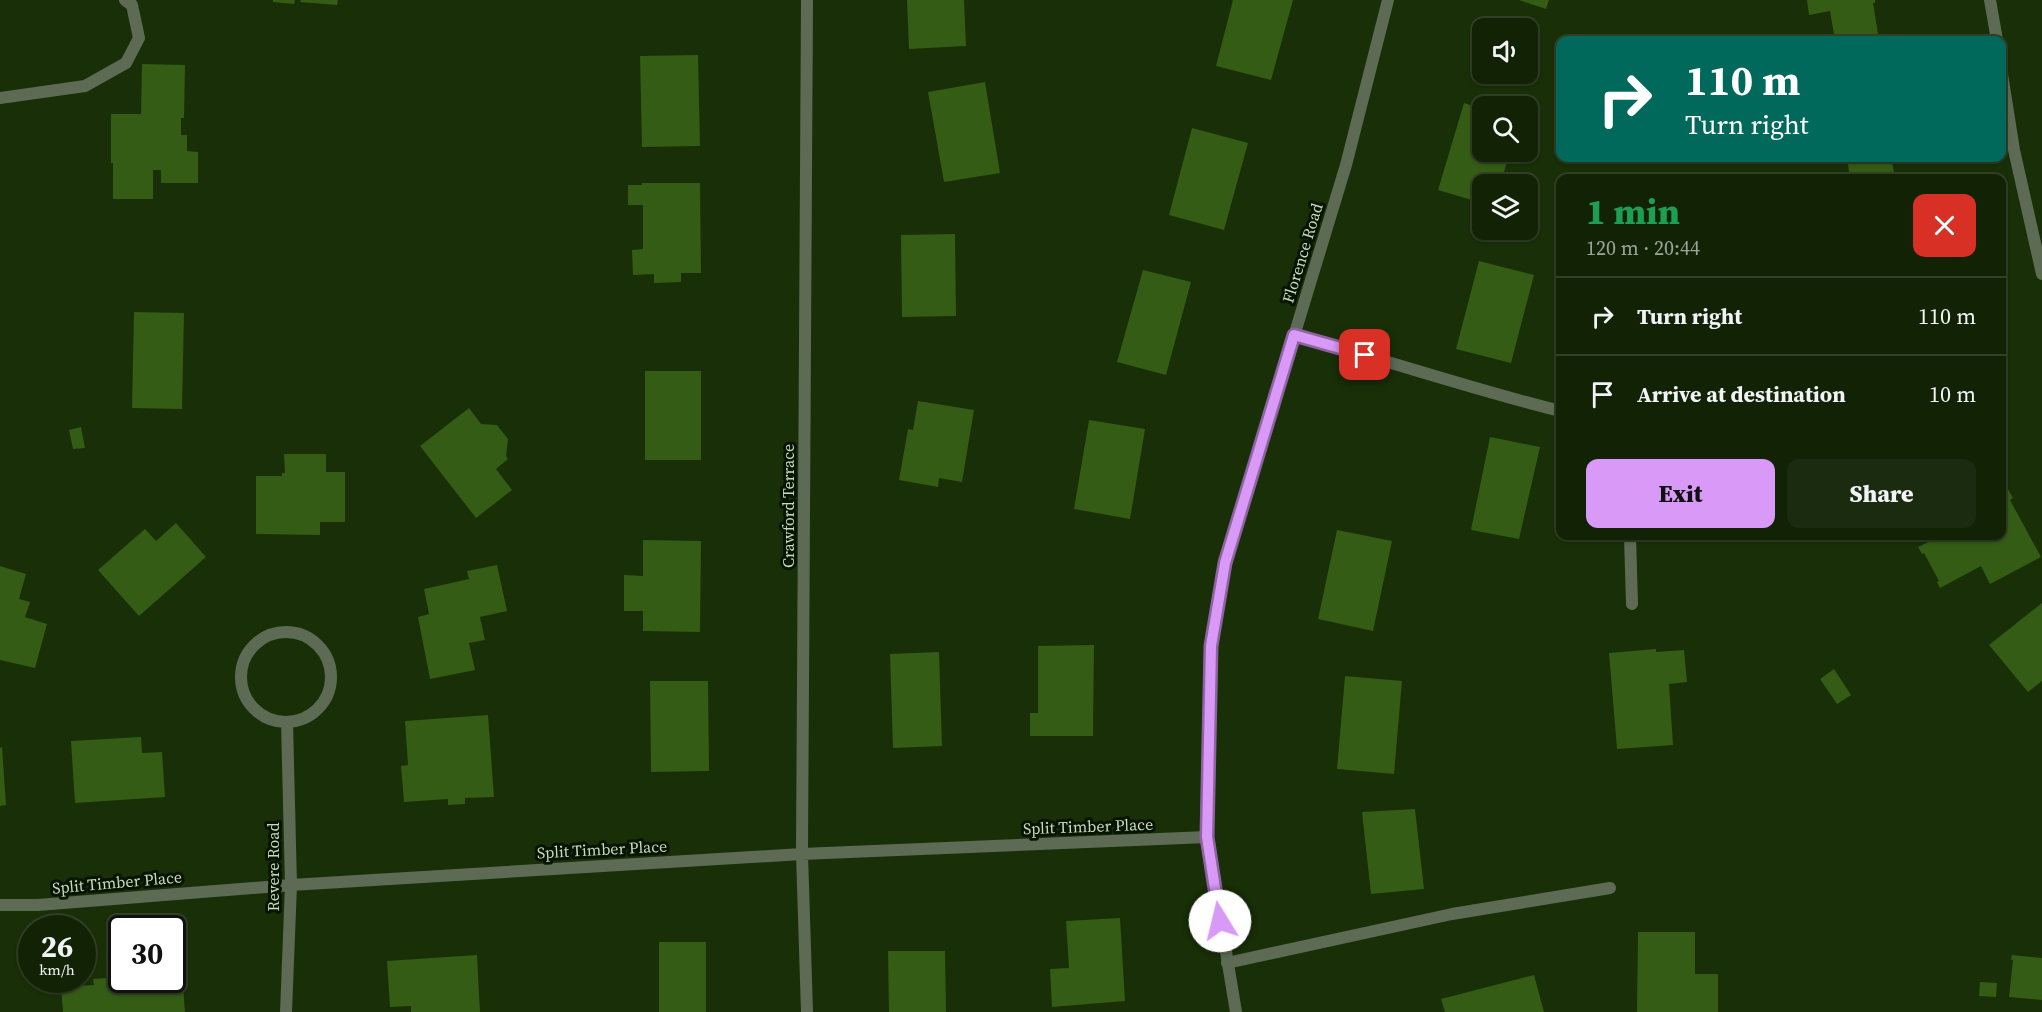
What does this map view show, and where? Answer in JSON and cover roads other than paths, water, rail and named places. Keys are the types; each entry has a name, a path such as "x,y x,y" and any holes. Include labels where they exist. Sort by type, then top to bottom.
{"street":[{"path":"0,98 85,86 126,63 139,38 132,5 124,0"},
{"name":"Crawford Terrace","path":"807,0 802,854 807,1012"},
{"name":"Florence Road","path":"1236,1012 1207,837 1211,646 1225,563 1346,165 1388,0"},
{"path":"1990,0 1995,36"},
{"path":"2006,100 2014,150 2042,274"},
{"path":"1294,335 1556,410"},
{"path":"1630,540 1632,604"},
{"path":"285,631 305,635 314,640 326,656 331,675 327,695 315,711 297,721 287,722 277,721 258,712 245,697 240,677 245,658 257,641 285,631"},
{"name":"Revere Road","path":"286,1012 291,885 287,722"},
{"name":"Split Timber Place","path":"0,905 38,905 291,885 802,854 1207,837"},
{"path":"1227,963 1452,914 1610,888"}]}
